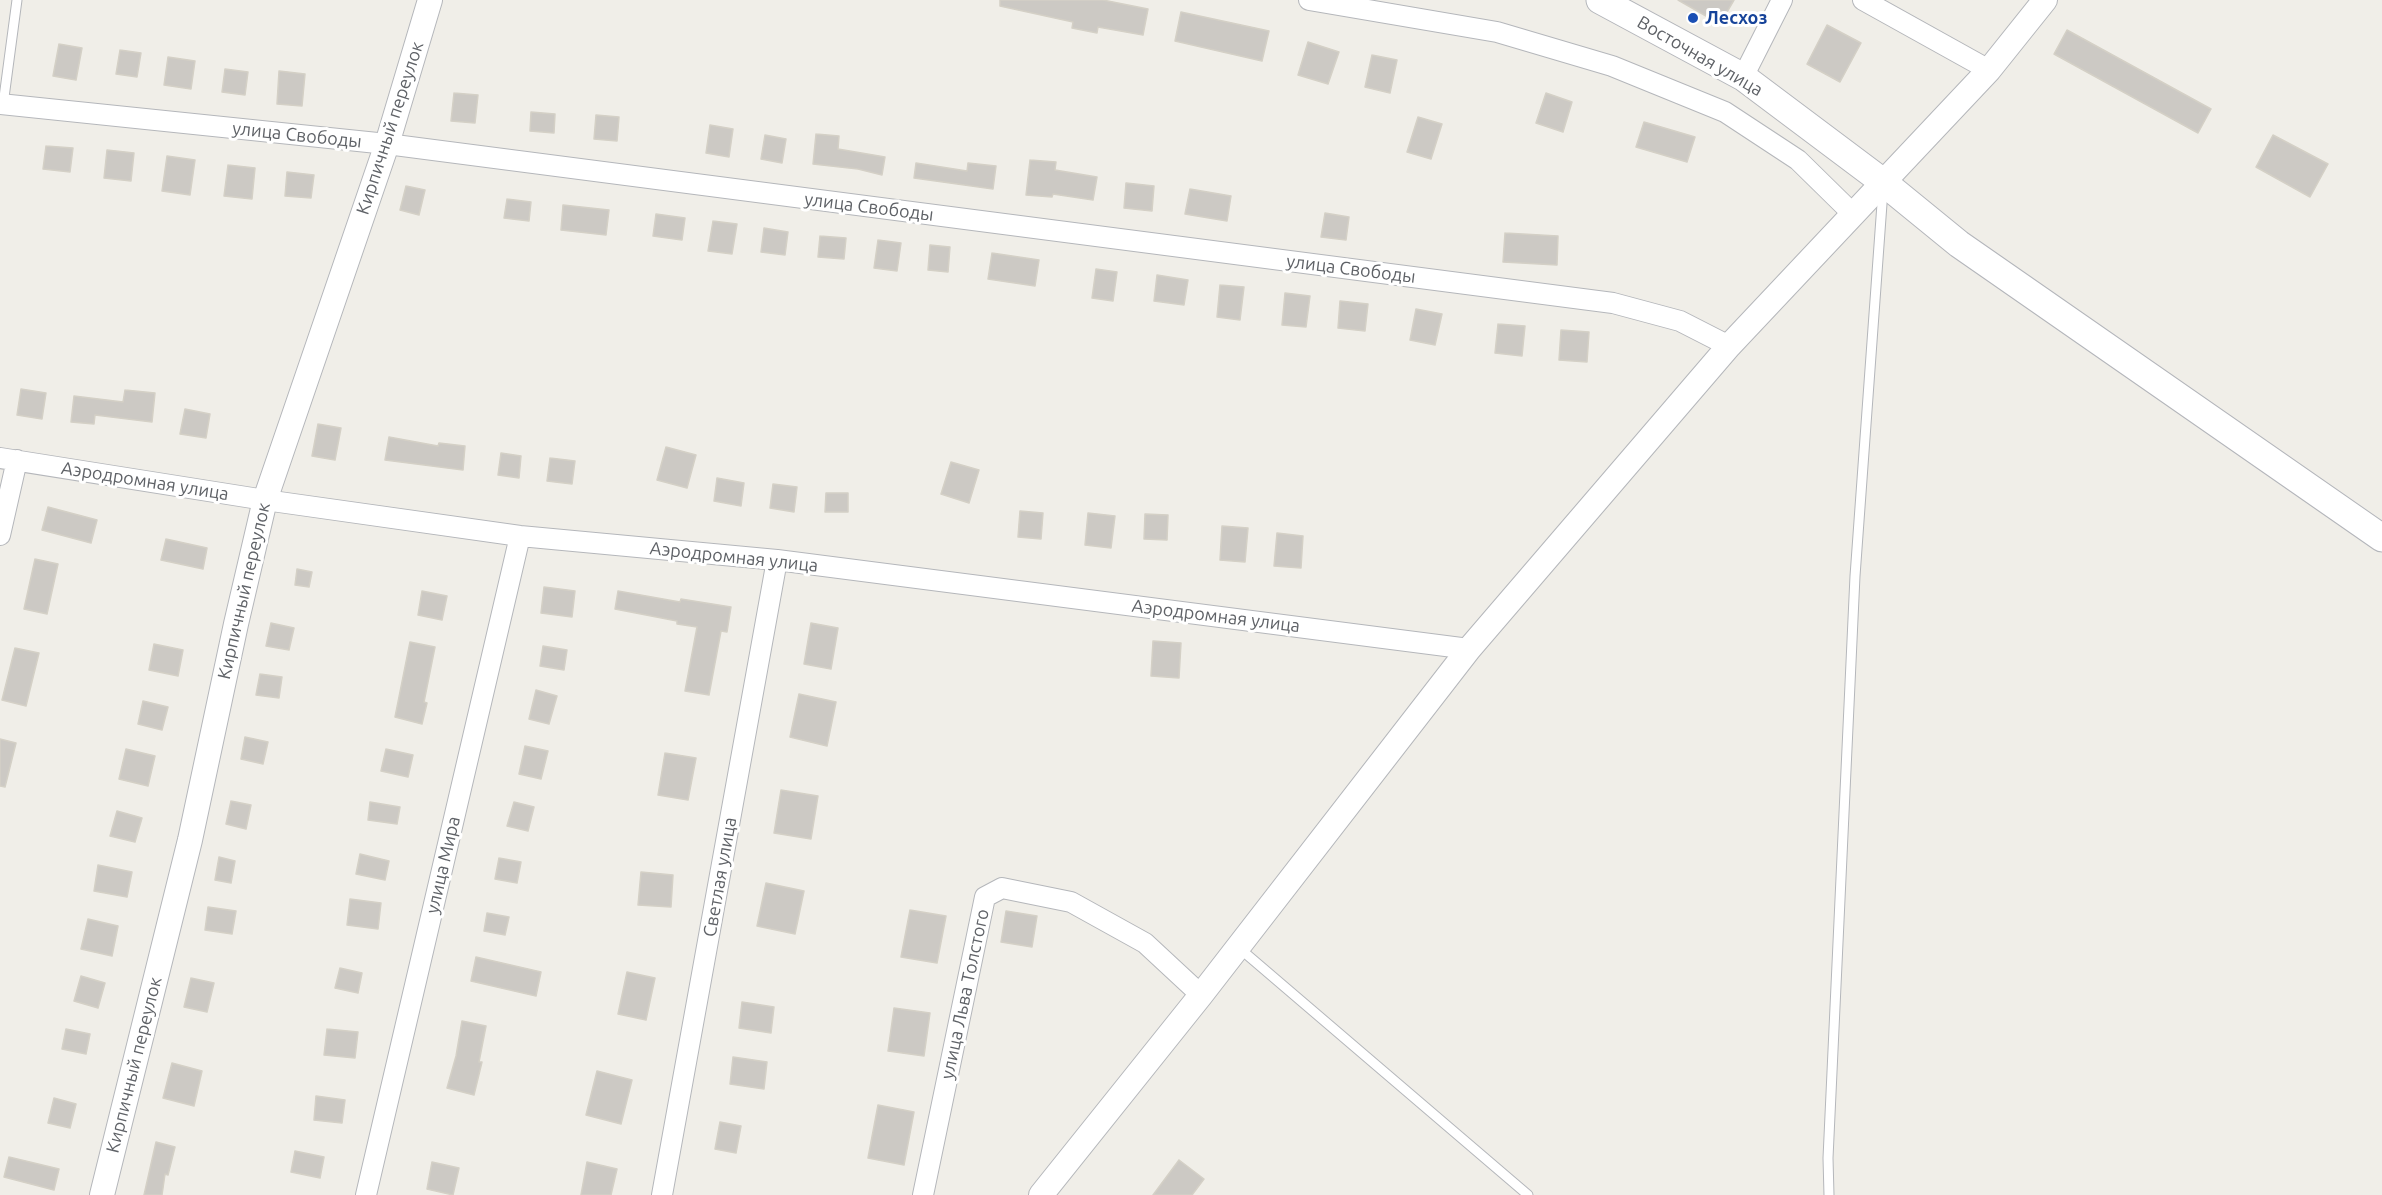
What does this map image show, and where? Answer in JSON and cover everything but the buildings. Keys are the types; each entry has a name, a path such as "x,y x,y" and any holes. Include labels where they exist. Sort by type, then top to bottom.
{"main road":[{"name":"Восточная улица","path":"1600,0 1743,77 1883,182 1959,243 2382,538"}],"street":[{"name":"Кирпичный переулок","path":"102,1195 190,840 265,500 387,144 430,0"},
{"path":"1309,0 1497,32 1612,66 1725,112 1798,160 1853,214"},
{"path":"1743,77 1782,0"},
{"path":"1863,0 1989,70"},
{"path":"1041,1195 1201,995 1469,649 1729,346 1989,70 2044,0"},
{"name":"улица Свободы","path":"2,104 387,144 1613,303 1680,321 1729,346"},
{"path":"0,536 9,459"},
{"name":"Аэродромная улица","path":"9,459 265,500 520,536 777,560 1469,649"},
{"name":"улица Мира","path":"366,1195 520,536"},
{"name":"Светлая улица","path":"662,1195 777,560"},
{"name":"улица Льва Толстого","path":"923,1195 984,897 1002,888 1071,902 1145,943 1201,995"}],"lane":[{"path":"2,104 17,0"},
{"path":"1829,1195 1828,1158 1855,576 1883,182"},
{"path":"1238,947 1528,1195"}],"place":[{"name":"Лесхоз","path":"1693,18"}]}
